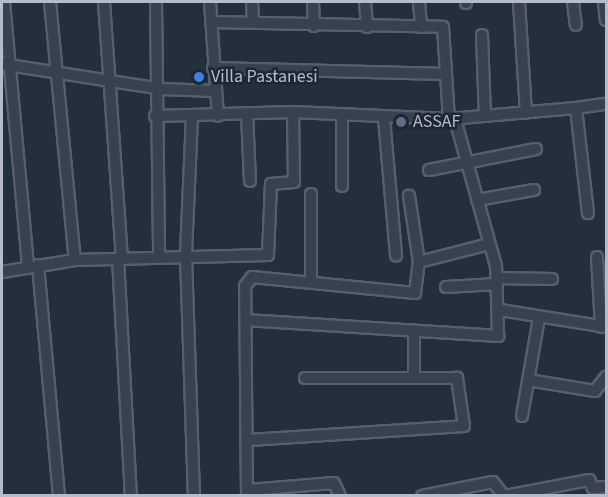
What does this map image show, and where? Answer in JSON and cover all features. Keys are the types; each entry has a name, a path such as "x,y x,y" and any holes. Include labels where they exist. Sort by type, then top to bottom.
{"street":[{"path":"4,2 5,64 33,266 59,495"},
{"path":"50,2 75,260"},
{"path":"104,2 120,258 131,495"},
{"path":"156,2 161,89 155,116 159,257"},
{"path":"210,2 218,116"},
{"path":"252,2 253,21"},
{"path":"313,2 314,26"},
{"path":"365,2 367,27"},
{"path":"419,2 421,27"},
{"path":"519,2 526,113"},
{"path":"573,2 576,25"},
{"path":"603,2 606,20"},
{"path":"212,22 253,21 314,26 442,27 452,119 466,159 489,244 497,281 500,310 498,336 246,321"},
{"path":"482,35 485,117"},
{"path":"5,64 161,89 216,91"},
{"path":"213,68 446,74"},
{"path":"155,116 218,116 293,112 384,118 452,119 606,104"},
{"path":"576,108 588,213"},
{"path":"2,273 75,260 268,255 271,184 294,182 293,112"},
{"path":"247,113 250,181"},
{"path":"342,115 342,186"},
{"path":"192,116 186,256 194,495"},
{"path":"384,118 396,255"},
{"path":"429,170 466,159 536,149"},
{"path":"477,200 534,190"},
{"path":"311,194 311,281"},
{"path":"340,495 334,483 248,493 245,286 252,277 416,293 418,262 409,196"},
{"path":"418,262 489,244"},
{"path":"500,310 604,327 597,256"},
{"path":"446,287 497,281 552,279"},
{"path":"522,416 539,318"},
{"path":"414,332 414,378"},
{"path":"528,380 595,391 606,377"},
{"path":"249,440 464,426 458,378 305,378"},
{"path":"422,495 493,482 504,495 590,480 593,488 606,487"}],"place":[{"name":"Villa Pastanesi","path":"199,77"},
{"name":"ASSAF","path":"401,122"}]}
